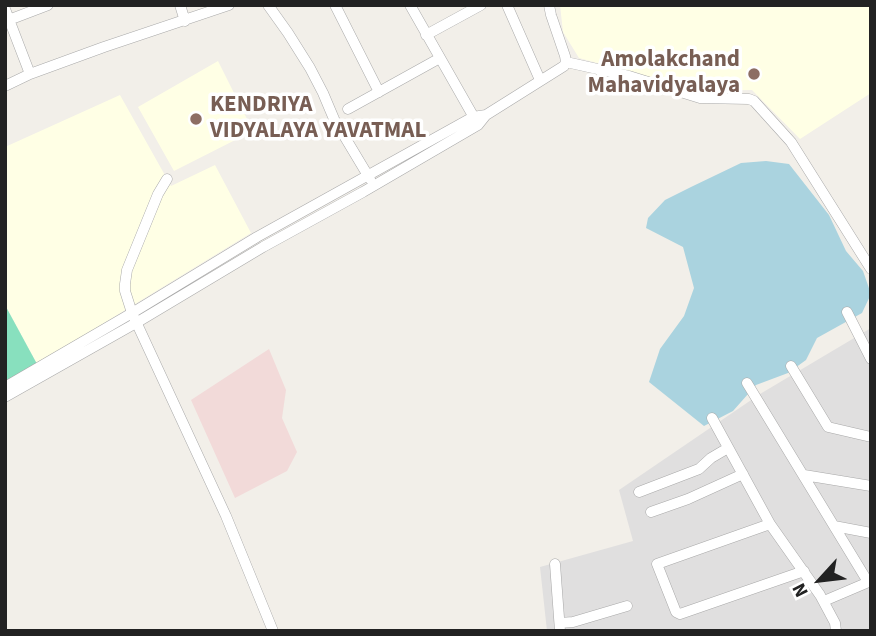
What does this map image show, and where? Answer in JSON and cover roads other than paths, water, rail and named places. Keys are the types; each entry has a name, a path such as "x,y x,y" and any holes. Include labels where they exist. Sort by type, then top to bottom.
{"street":[{"path":"7,21 48,5"},
{"path":"180,5 185,21"},
{"path":"5,86 104,47 229,5"},
{"path":"268,5 310,68 334,119 373,186"},
{"path":"335,5 379,92"},
{"path":"410,5 476,121"},
{"path":"426,35 481,5"},
{"path":"507,5 540,80"},
{"path":"549,5 566,62"},
{"path":"5,9 7,21 30,74"},
{"path":"348,109 440,58"},
{"path":"5,387 373,186 566,62 629,76 700,98 749,99 761,108 791,142 871,269"},
{"path":"5,397 134,318 257,237 368,175 476,121"},
{"path":"167,179 158,194 127,270 125,291 134,318 226,516 273,631"},
{"path":"847,312 871,359"},
{"path":"792,366 828,427 871,437"},
{"path":"747,383 869,582 824,601"},
{"path":"712,418 771,524 824,601 836,631"},
{"path":"639,492 699,469 728,448"},
{"path":"651,512 688,499 743,474"},
{"path":"804,475 871,486"},
{"path":"771,524 657,564 676,612 680,614 804,571"},
{"path":"834,526 871,533"},
{"path":"555,564 560,627 627,606"}],"water":[{"path":"766,161 789,164 829,215 846,251 863,271 871,294 862,313 817,338 806,360 788,373 756,385 733,411 704,426 649,382 660,349 684,316 694,288 683,247 646,228 648,218 665,200 691,187 741,163"}],"place":[{"name":"Amolakchand Mahavidyalaya","path":"754,74"},
{"name":"KENDRIYA VIDYALAYA YAVATMAL","path":"196,119"}]}
